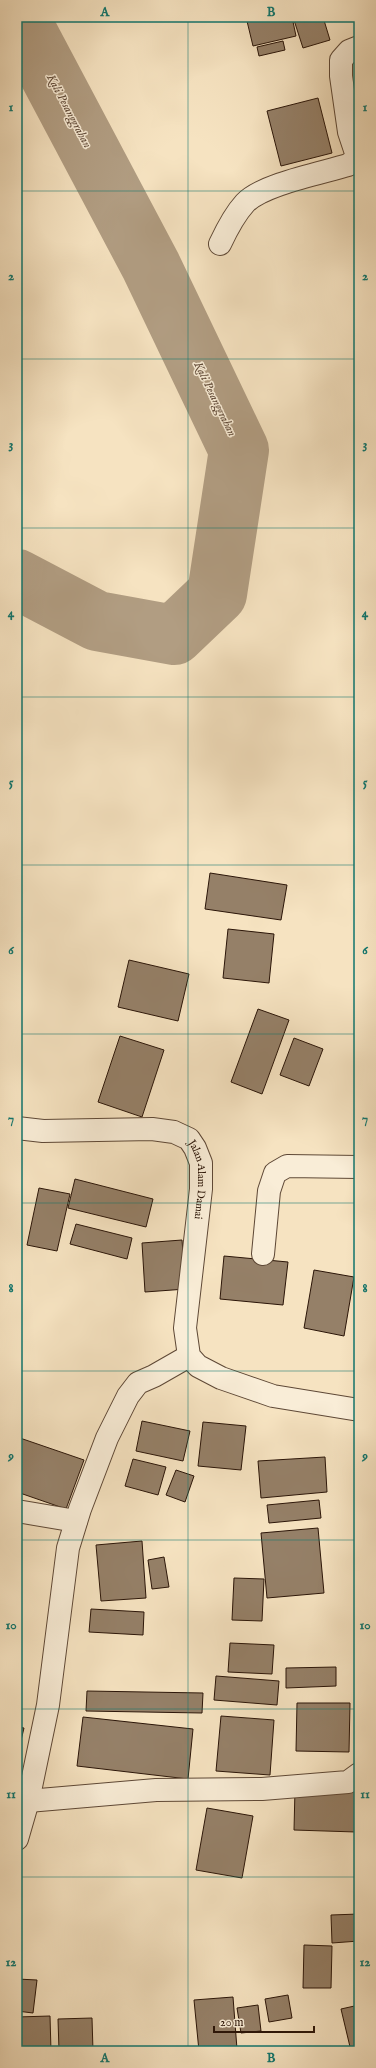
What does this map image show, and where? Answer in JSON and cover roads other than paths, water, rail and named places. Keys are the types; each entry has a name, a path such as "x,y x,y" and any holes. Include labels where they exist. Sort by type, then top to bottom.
{"street":[{"path":"220,244 233,218 246,202 260,191 348,166 355,160 356,153 349,132 342,84 341,60 349,51 359,47"},
{"name":"Jalan Alam Damai","path":"17,1128 43,1131 152,1129 174,1132 189,1139 195,1148 201,1163 201,1189 185,1328 188,1351"},
{"path":"263,1254 269,1191 275,1173 288,1166 298,1165 359,1167"},
{"path":"17,1839 28,1800 48,1705 68,1548 76,1521 107,1438 128,1396 138,1383 154,1376 188,1351 198,1366 221,1378 273,1396 359,1410"},
{"path":"17,1511 76,1521"},
{"path":"28,1800 156,1790 262,1789 340,1783 348,1782 359,1774"}],"waterway":[{"name":"Kali Pesanggrahan","path":"17,579 97,621 174,635 217,594 239,450 151,266 19,17"}]}
